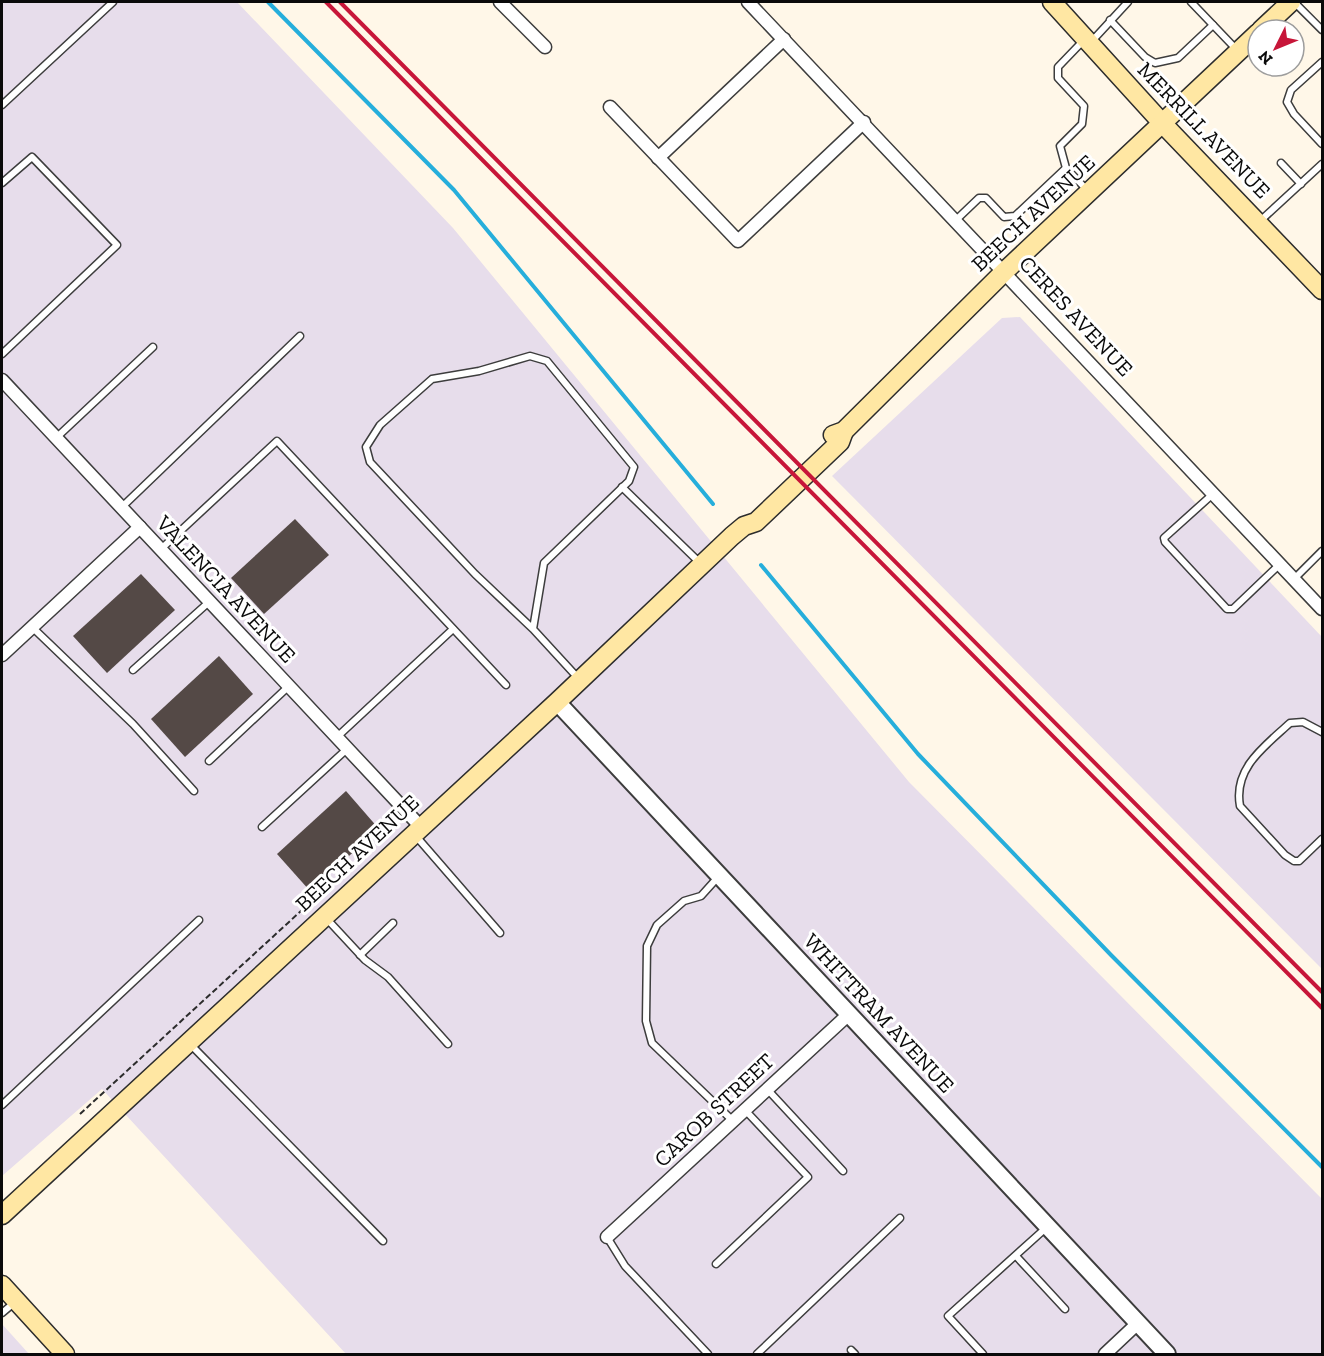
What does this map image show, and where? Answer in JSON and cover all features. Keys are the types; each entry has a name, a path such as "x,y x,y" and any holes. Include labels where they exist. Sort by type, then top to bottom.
{"main road":[{"name":"MERRILL AVENUE","path":"1052,2 1163,124 1323,290"},
{"path":"1275,18 1293,2"},
{"name":"BEECH AVENUE","path":"2,1215 557,702 738,531 749,516 792,473 835,434 844,430 1005,271 1246,44"},
{"path":"2,1285 65,1354"}],"street":[{"path":"500,2 545,47"},
{"name":"CERES AVENUE","path":"748,2 1323,609"},
{"path":"658,158 784,39"},
{"path":"610,107 738,241 864,122"},
{"name":"VALENCIA AVENUE","path":"2,380 337,737 417,829"},
{"path":"2,655 140,527"},
{"name":"WHITTRAM AVENUE","path":"557,702 1167,1354"},
{"name":"CAROB STREET","path":"607,1237 849,1014"},
{"path":"1105,1354 1138,1323"}],"lane":[{"path":"2,105 113,2"},
{"path":"1089,193 1065,168 1059,146 1082,124 1084,106 1058,78 1058,67 1128,2"},
{"path":"1191,2 1238,52"},
{"path":"1293,2 1323,30"},
{"path":"1110,20 1145,57 1155,63 1178,58 1213,25"},
{"path":"1323,62 1291,90 1287,102 1294,114 1323,144"},
{"path":"2,183 32,157 117,245 2,354"},
{"path":"1281,163 1301,184"},
{"path":"1259,222 1323,164"},
{"path":"956,220 979,198 986,198 1004,217 1015,216 1065,168"},
{"path":"121,507 300,336"},
{"path":"56,438 153,347"},
{"path":"532,629 544,563 622,487 633,474 634,467 555,370 538,357 530,356 479,371 432,379 380,425 366,447 370,462 475,574 580,680"},
{"path":"160,549 277,441 506,685"},
{"path":"622,487 702,565"},
{"path":"1214,493 1164,538 1165,542 1227,609 1233,609 1280,564"},
{"path":"1294,579 1323,551"},
{"path":"133,670 209,602"},
{"path":"31,627 126,716 194,791"},
{"path":"337,737 453,629"},
{"path":"209,761 289,686"},
{"path":"1323,732 1303,722 1290,723 1244,770 1238,795 1240,806 1285,855 1294,861 1299,861 1323,839"},
{"path":"262,827 347,748"},
{"path":"417,829 500,933"},
{"path":"719,876 701,896 684,901 657,925 647,946 645,1021 652,1043 733,1121"},
{"path":"324,916 360,955 388,977 448,1044"},
{"path":"2,1106 199,920"},
{"path":"360,955 393,922"},
{"path":"189,1043 383,1241"},
{"path":"767,1089 843,1171"},
{"path":"716,1264 808,1177 745,1110"},
{"path":"757,1354 900,1218"},
{"path":"983,1354 948,1316 1048,1226"},
{"path":"607,1237 625,1266 708,1354"},
{"path":"1016,1256 1065,1309"},
{"path":"2,1313 16,1301"}],"path":[{"path":"80,1114 302,910"}],"shaded area":[{"path":"2,2 237,2 453,228 909,782 1322,1199 1322,1354 346,1354 102,1089 2,1176"},
{"path":"1020,317 1322,637 1322,969 832,476 1002,318"},
{"path":"2,1324 29,1354 2,1354"}],"building":[{"path":"295,519 329,555 264,614 231,578"},
{"path":"141,574 175,610 107,673 73,636"},
{"path":"219,656 253,694 185,757 151,719"},
{"path":"346,791 379,829 310,891 277,854"}],"waterway":[{"path":"268,2 454,190 713,504"},
{"path":"761,565 918,754 1111,955 1322,1167"}],"railway":[{"path":"326,2 1322,1008"},
{"path":"340,2 1322,992"}]}
